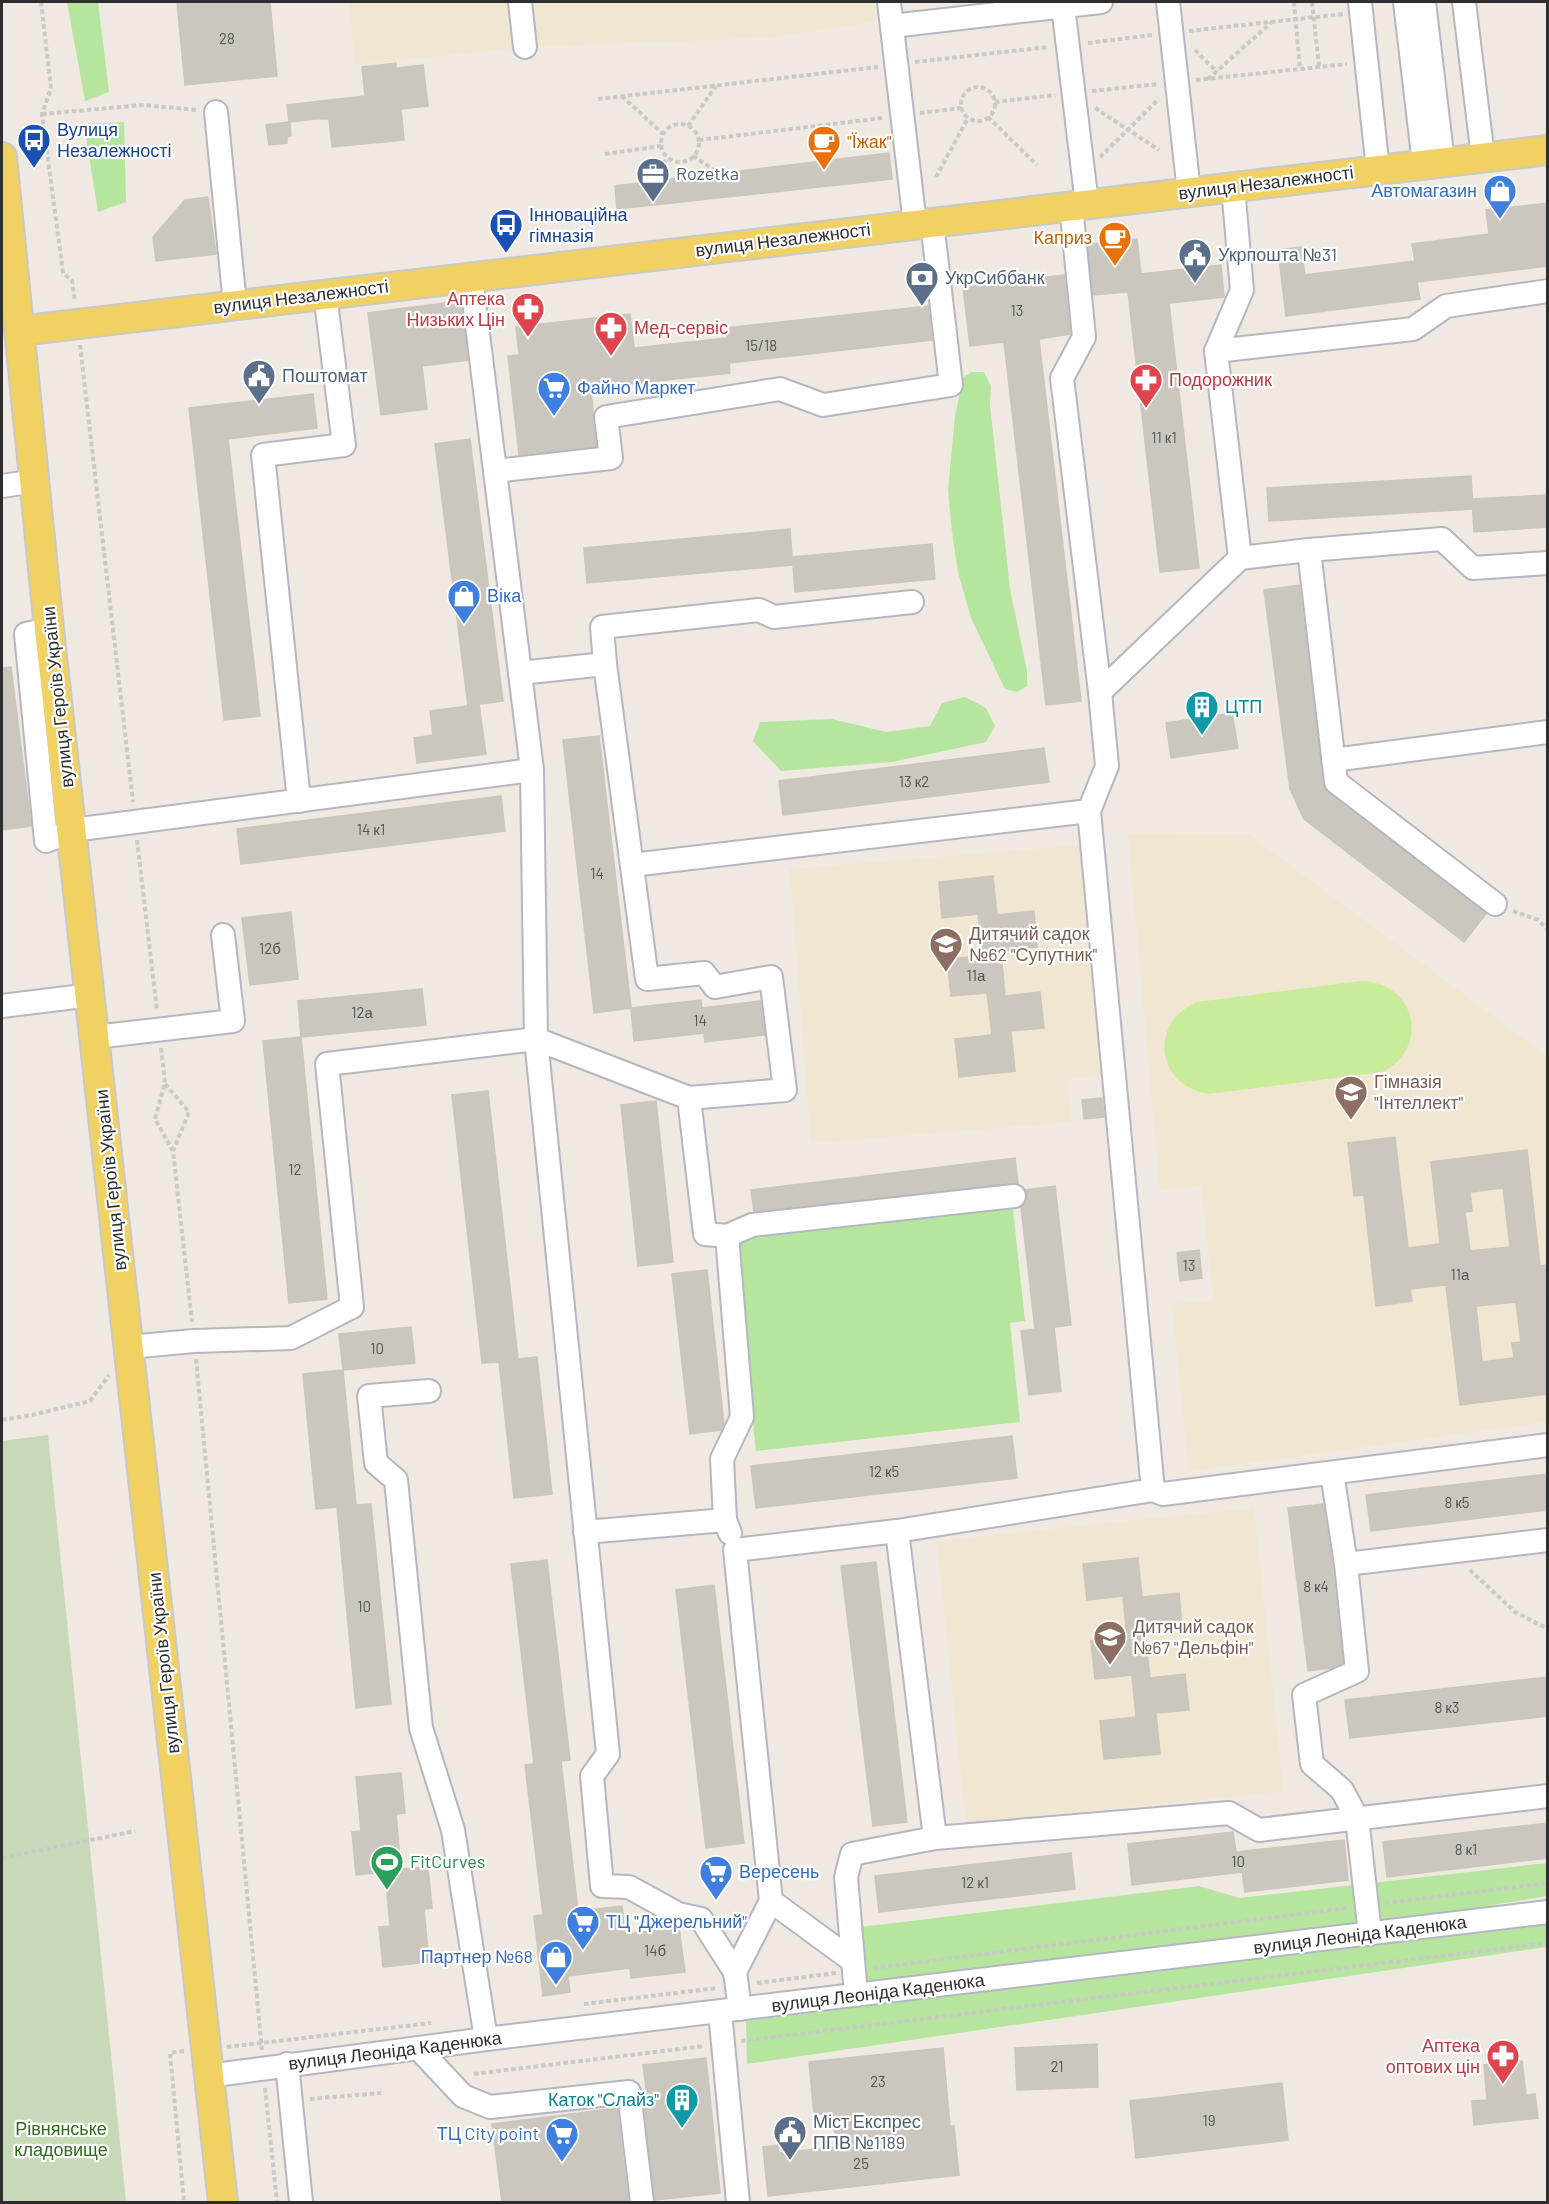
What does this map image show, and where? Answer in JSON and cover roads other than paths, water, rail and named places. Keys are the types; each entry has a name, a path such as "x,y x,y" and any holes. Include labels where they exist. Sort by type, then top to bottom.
{"main road":[{"name":"вулиця Незалежності","path":"20,331 1548,150"},
{"name":"вулиця Героїв України","path":"2,158 50,628 223,2202"}],"street":[{"path":"519,2 525,47"},
{"path":"495,471 610,458 606,417 780,389 823,405 951,385 924,223 902,115 889,2"},
{"path":"892,26 1101,2"},
{"path":"1168,2 1174,33 1189,192"},
{"path":"1405,2 1434,163"},
{"path":"1424,2 1434,163"},
{"path":"1464,2 1483,157"},
{"path":"1063,6 1074,93 1084,337 1062,378 1107,766 1089,811 1153,1490"},
{"path":"1361,7 1378,170"},
{"path":"216,112 235,305"},
{"path":"1233,187 1242,290 1216,351 1240,558"},
{"path":"471,277 532,770 536,1039 608,1754 592,1776 602,1886 629,1887 678,1914 701,1919 736,1979"},
{"path":"1216,351 1413,329 1446,306 1548,291"},
{"path":"299,801 263,455 344,445 325,294"},
{"path":"2,486 35,481"},
{"path":"1100,692 1240,558 1442,539 1473,568 1548,563"},
{"path":"1309,550 1336,782 1495,904"},
{"path":"129,1347 194,1341 291,1338 351,1307 327,1064 536,1039 688,1098 785,1090 771,977 715,987 704,973 646,979 602,627 759,610 774,617 912,602"},
{"path":"520,673 605,664"},
{"path":"1333,760 1548,732"},
{"path":"73,830 532,770"},
{"path":"632,865 1089,811"},
{"path":"95,1037 233,1021 223,935"},
{"path":"2,1006 91,995"},
{"path":"688,1098 705,1234 727,1236 752,1225 1014,1196"},
{"path":"727,1236 742,1417 722,1459 725,1520 735,1550 771,1901 736,1979 723,2043 738,2202"},
{"path":"429,1391 369,1396 376,1463 396,1480 421,1728 453,1830 486,2039"},
{"path":"735,1550 897,1531 1153,1490 1163,1494 1548,1446"},
{"path":"1332,1473 1346,1564 1358,1671 1304,1695 1312,1764 1342,1790 1357,1818 1370,1934"},
{"path":"585,1532 725,1520"},
{"path":"897,1531 935,1838"},
{"path":"1346,1564 1548,1540"},
{"path":"856,1995 846,1877 852,1854 935,1838 1229,1813 1259,1830 1548,1796"},
{"path":"771,1901 854,1966"},
{"name":"вулиця Леоніда Каденюка","path":"208,2076 486,2039 1548,1912"},
{"path":"418,2048 463,2096 490,2107 629,2092 642,2202"},
{"path":"287,2064 301,2202"}],"place":[{"name":"Вулиця Незалежності","path":"34,169"},
{"name":"\"Їжак\"","path":"824,171"},
{"name":"Rozetka","path":"653,203"},
{"name":"Автомагазин","path":"1500,220"},
{"name":"Інноваційна гімназія","path":"506,254"},
{"name":"Каприз","path":"1115,267"},
{"name":"Укрпошта №31","path":"1195,284"},
{"name":"УкрСиббанк","path":"922,307"},
{"name":"Аптека Низьких Цін","path":"528,338"},
{"name":"Мед-сервіс","path":"611,357"},
{"name":"Поштомат","path":"259,405"},
{"name":"Подорожник","path":"1146,409"},
{"name":"Файно Маркет","path":"554,417"},
{"name":"Віка","path":"464,625"},
{"name":"ЦТП","path":"1202,736"},
{"name":"Дитячий садок №62 \"Супутник\"","path":"946,973"},
{"name":"Гімназія \"Інтеллект\"","path":"1351,1121"},
{"name":"Дитячий садок №67 \"Дельфін\"","path":"1110,1666"},
{"name":"FitCurves","path":"387,1891"},
{"name":"Вересень","path":"716,1901"},
{"name":"ТЦ \"Джерельний\"","path":"583,1951"},
{"name":"Партнер №68","path":"556,1986"},
{"name":"Аптека оптових цін","path":"1503,2085"},
{"name":"Каток \"Слайз\"","path":"682,2129"},
{"name":"Міст Експрес ППВ №1189","path":"790,2161"},
{"name":"ТЦ City point","path":"562,2163"}],"park label":[{"name":"Рівнянське кладовище","path":"61,2139"}]}
